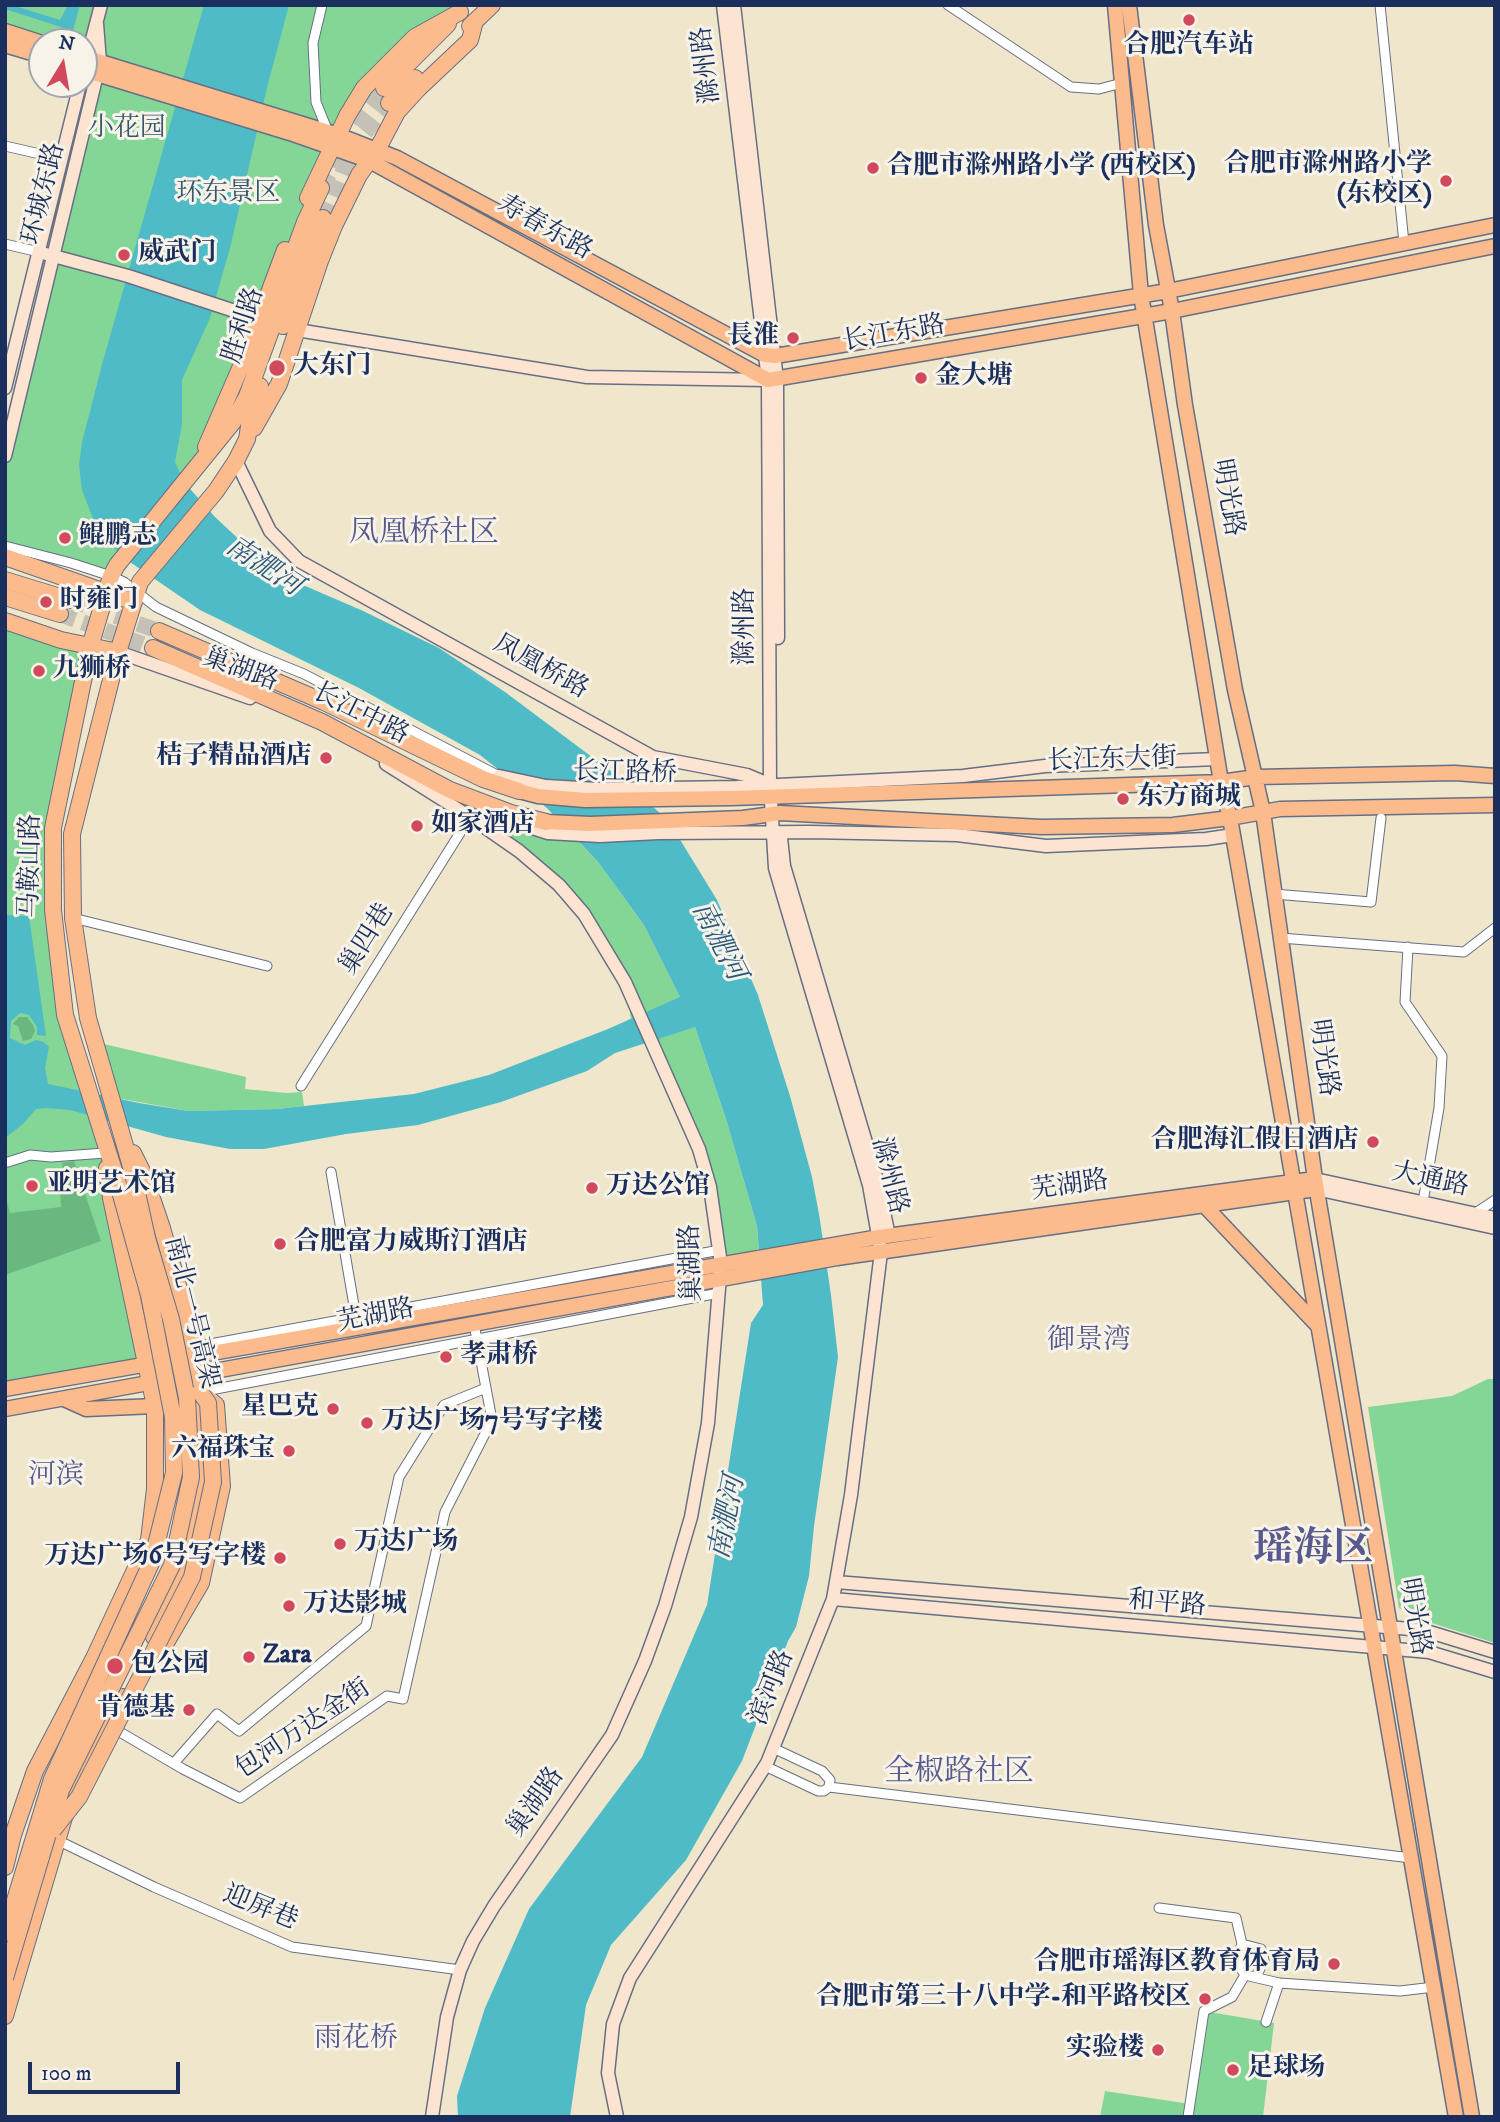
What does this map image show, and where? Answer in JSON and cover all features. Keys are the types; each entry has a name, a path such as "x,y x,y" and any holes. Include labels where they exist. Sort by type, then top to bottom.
{"highway":[{"path":"464,9 387,95 492,5"},
{"path":"197,468 333,138 363,88 406,45 464,9"},
{"path":"247,439 279,384 334,226 359,176 374,156 397,112 470,40 475,21"},
{"name":"胜利路","path":"197,468 233,422 247,396 274,322 291,260 321,188"},
{"name":"胜利路","path":"137,592 216,491 247,439 251,414 267,366 323,218"},
{"name":"马鞍山路","path":"116,1177 65,1015 53,910 53,828 90,647 111,576 197,468"},
{"path":"5,557 106,592 137,592"},
{"path":"5,580 70,600"},
{"name":"马鞍山路","path":"132,1170 88,1018 73,918 72,834 118,652 137,592"},
{"path":"5,597 60,614"},
{"path":"5,621 61,640 118,652"},
{"name":"长江中路","path":"159,631 324,702 484,779 519,792"},
{"name":"长江中路","path":"153,648 322,722 450,790 547,827"},
{"path":"5,2015 52,1839 106,1724 146,1654 183,1572 203,1489 200,1375 195,1352 162,1227 144,1175 120,1130"},
{"path":"5,1867 35,1771 94,1658 149,1540 155,1489 155,1406 111,1198 102,1135"},
{"name":"南北一号高架","path":"5,1978 52,1839 61,1790 172,1565 191,1477 187,1398 171,1319 147,1238 132,1170"},
{"name":"南北一号高架","path":"5,1933 52,1779 152,1561 174,1473 173,1417 149,1295 116,1177"},
{"path":"52,1839 79,1797 192,1577 213,1482 208,1403 200,1392"}],"main road":[{"name":"明光路","path":"1115,5 1145,316 1217,759 1233,835 1456,2117"},
{"name":"明光路","path":"1129,5 1156,225 1172,311 1185,405 1235,690 1263,812 1316,1184 1472,2117"},
{"path":"5,31 28,38"},
{"path":"5,45 28,52"},
{"name":"寿春东路","path":"98,68 333,138 374,156 773,380"},
{"name":"寿春东路","path":"374,156 397,158 770,356"},
{"name":"长江东路","path":"770,356 1168,291 1495,225"},
{"name":"长江东路","path":"773,380 1172,311 1495,246"},
{"name":"长江东大街","path":"734,793 1221,782 1256,778 1455,773 1495,776"},
{"name":"长江路桥","path":"519,792 585,800 734,793"},
{"path":"776,814 1041,827 1173,825 1280,809 1495,805"},
{"name":"长江路桥","path":"547,827 743,818 776,814"},
{"name":"芜湖路","path":"5,1409 474,1324 720,1272 883,1242 1316,1184"},
{"name":"芜湖路","path":"883,1242 1204,1205 1294,1187"},
{"path":"1204,1205 1318,1327"},
{"name":"芜湖路","path":"5,1389 195,1352 720,1272"},
{"path":"64,1399 86,1409 155,1406"}],"street":[{"name":"环城东路","path":"96,28 101,5"},
{"path":"322,5 313,43 316,102 333,138"},
{"name":"滁州路","path":"723,5 773,380 774,791 777,832 784,866 878,1183 883,1242"},
{"name":"滁州路","path":"734,5 770,356"},
{"path":"948,5 1071,87 1099,89 1122,83"},
{"path":"1380,5 1404,243"},
{"name":"环城东路","path":"5,388 77,98"},
{"name":"环城东路","path":"5,456 54,256 83,98"},
{"path":"5,146 62,159"},
{"path":"5,244 128,276 259,319"},
{"name":"长江东路","path":"297,330 587,377 773,380"},
{"name":"凤凰桥路","path":"236,461 271,531 299,561 653,757 747,775 774,791"},
{"path":"5,546 71,563 124,582 156,607 252,653 304,674 499,776 545,786 734,793"},
{"name":"巢湖路","path":"118,652 283,710 354,744 470,817 519,851 559,885 584,914 638,1010 699,1149 710,1187 720,1272 708,1423 691,1517 665,1606 645,1661 612,1735 472,1941 460,1970 447,2017 432,2117"},
{"path":"380,752 433,787 470,817"},
{"path":"774,791 963,776 1045,766 1217,759"},
{"path":"417,783 433,787 511,821 600,836 777,832 957,835 1046,846 1206,839 1233,835"},
{"name":"巢四巷","path":"301,1086 470,817"},
{"path":"1274,894 1371,902 1381,818"},
{"path":"73,918 267,966"},
{"path":"1280,938 1464,952 1495,928"},
{"path":"1408,947 1405,1002 1443,1056 1439,1108 1423,1202"},
{"path":"8,1162 30,1155 51,1157 105,1153"},
{"path":"331,1172 356,1317"},
{"name":"大通路","path":"1316,1184 1423,1202 1495,1218"},
{"name":"大通路","path":"1316,1184 1495,1228"},
{"path":"1474,1214 1495,1200"},
{"name":"滨河路","path":"617,2117 608,2073 612,2024 630,1978 765,1766 833,1599 851,1495 883,1242"},
{"path":"195,1352 356,1317 720,1272"},
{"path":"200,1392 720,1272"},
{"name":"包河万达金街","path":"106,1724 240,1798 387,1696 402,1699 445,1512 492,1420 474,1324"},
{"path":"174,1763 218,1714 239,1731 366,1626 399,1477 444,1405 486,1388"},
{"name":"和平路","path":"836,1582 1423,1630 1495,1652"},
{"name":"和平路","path":"833,1599 1394,1648 1429,1652 1495,1672"},
{"path":"765,1766 818,1791 829,1787 830,1780 822,1771 773,1748"},
{"path":"829,1787 1411,1858"},
{"name":"迎屏巷","path":"52,1839 292,1947 460,1970"},
{"path":"1159,1908 1236,1918 1242,1944 1236,1961 1245,1975 1279,1983 1400,1991 1434,1987"},
{"path":"1242,1944 1261,1949 1264,1960 1256,1977"},
{"path":"1188,2117 1204,2011 1232,1997 1245,1975"},
{"path":"1266,2022 1279,1983"}],"green space":[{"path":"5,5 467,5 364,88 338,135 98,61 98,28 28,28 28,38 5,31"},
{"path":"98,74 333,147 300,214 197,468 111,576 5,546 5,456 91,98 98,98"},
{"path":"5,621 90,647 53,828 65,1015 102,1135 146,1363 5,1389"},
{"path":"433,787 572,835 598,862 644,925 695,1027 726,1119 757,1226 759,1257 721,1264 710,1187 664,1066 631,1019 625,982 574,900"},
{"path":"19,1017 27,1017 33,1025 35,1031 31,1039 23,1041 18,1026 13,1024"},
{"path":"95,1042 246,1077 245,1089 302,1092 304,1106 189,1111 111,1097"},
{"path":"74,1161 101,1241 5,1275 5,1195 10,1213 61,1207 60,1191 66,1187 62,1163"},
{"path":"1488,1379 1495,1379 1495,1643 1419,1619 1399,1608 1368,1407 1452,1396"},
{"name":"足球场","path":"1204,2011 1274,2023 1263,2117 1192,2117"},
{"path":"1105,2091 1190,2104 1188,2117 1100,2117"}],"water":[{"path":"5,5 12,5 60,20 68,5 80,5 74,28 64,28 5,9"},
{"name":"南淝河","path":"204,5 289,5 230,248 210,318 182,380 182,424 175,462 184,482 215,517 275,573 361,610 439,648 505,692 616,775 668,820 717,900 758,995 790,1096 819,1214 838,1357 809,1576 796,1627 788,1641 742,1761 686,1860 611,1945 586,2005 570,2117 458,2117 457,2096 485,2008 529,1909 642,1757 707,1605 751,1323 763,1305 757,1226 726,1119 695,1027 615,1053 587,1071 501,1102 418,1125 346,1134 264,1149 230,1149 166,1137 70,1110 46,1108 36,1109 5,1138 5,915 29,916 46,1036 37,1035 37,1027 29,1015 20,1013 11,1021 10,1038 25,1045 36,1040 49,1047 45,1068 48,1084 189,1111 277,1109 414,1094 489,1075 608,1029 680,997 644,925 598,862 547,808 480,755 359,688 200,610 124,558 97,529 82,490 79,465 82,442"}],"tunnel":[{"path":"321,188 360,119 384,88"},
{"path":"323,218 354,146 389,103"},
{"path":"70,600 159,631"},
{"path":"60,614 153,648"}],"place":[{"name":"合肥汽车站","path":"1189,20"},
{"name":"合肥市滁州路小学 (西校区)","path":"873,168"},
{"name":"合肥市滁州路小学 (东校区)","path":"1446,181"},
{"name":"威武门","path":"124,255"},
{"name":"長淮","path":"793,338"},
{"name":"大东门","path":"277,368"},
{"name":"金大塘","path":"921,378"},
{"name":"鲲鹏志","path":"65,538"},
{"name":"时雍门","path":"46,602"},
{"name":"九狮桥","path":"39,671"},
{"name":"桔子精品酒店","path":"326,758"},
{"name":"东方商城","path":"1123,799"},
{"name":"如家酒店","path":"417,826"},
{"name":"合肥海汇假日酒店","path":"1373,1142"},
{"name":"亚明艺术馆","path":"32,1186"},
{"name":"万达公馆","path":"592,1188"},
{"name":"合肥富力威斯汀酒店","path":"280,1244"},
{"name":"孝肃桥","path":"446,1357"},
{"name":"星巴克","path":"333,1409"},
{"name":"万达广场7号写字楼","path":"367,1423"},
{"name":"六福珠宝","path":"289,1451"},
{"name":"万达广场","path":"340,1544"},
{"name":"万达广场6号写字楼","path":"280,1558"},
{"name":"万达影城","path":"289,1606"},
{"name":"Zara","path":"249,1657"},
{"name":"包公园","path":"115,1666"},
{"name":"肯德基","path":"189,1710"},
{"name":"合肥市瑶海区教育体育局","path":"1334,1964"},
{"name":"合肥市第三十八中学-和平路校区","path":"1205,1999"},
{"name":"实验楼","path":"1158,2050"},
{"name":"足球场","path":"1233,2070"}],"district":[{"name":"凤凰桥社区","path":"424,535"},
{"name":"御景湾","path":"1089,1342"},
{"name":"河滨","path":"56,1477"},
{"name":"瑶海区","path":"1313,1552"},
{"name":"全椒路社区","path":"959,1774"},
{"name":"雨花桥","path":"356,2040"}],"park label":[{"name":"小花园","path":"127,130"},
{"name":"环东景区","path":"228,195"}]}
